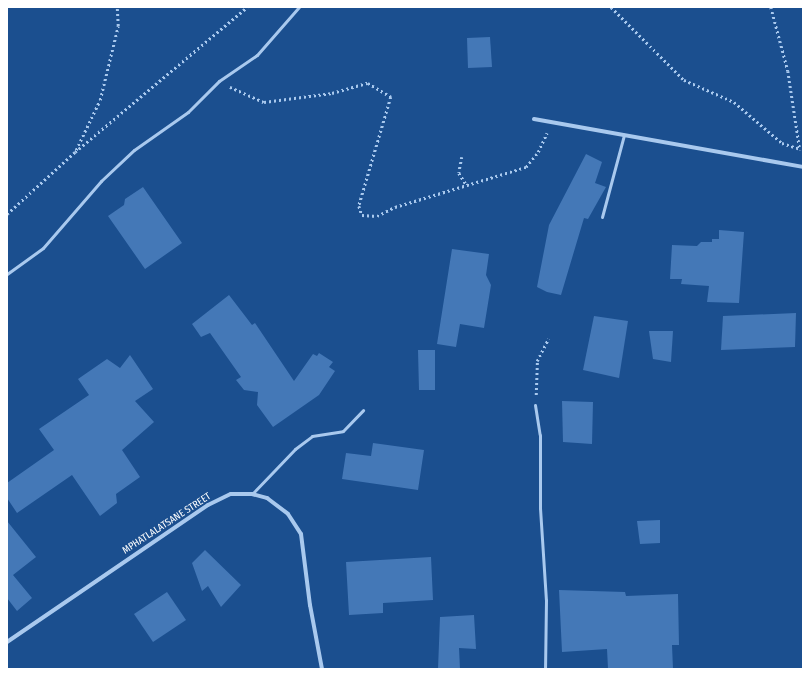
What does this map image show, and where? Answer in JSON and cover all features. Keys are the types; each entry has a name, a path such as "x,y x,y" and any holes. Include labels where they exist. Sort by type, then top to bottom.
{"street":[{"path":"534,119 803,167"},
{"name":"MPHATLALATSANE STREET","path":"7,642 208,505 231,494 252,494 267,498 288,514 301,534 310,605 322,669"}],"lane":[{"path":"7,274 43,248 101,181 134,150 188,112 219,81 256,56 299,7"},
{"path":"602,217 624,135"},
{"path":"535,405 540,435 540,508 546,600 545,669"},
{"path":"252,494 295,450 312,436 343,431 363,410"}],"path":[{"path":"75,152 100,100 118,26 117,7"},
{"path":"7,214 75,152 248,7"},
{"path":"612,7 684,80 734,102 782,142 800,149"},
{"path":"771,7 788,71 803,167"},
{"path":"219,81 264,102 332,93 368,83 391,97 359,206 362,215 377,216 395,207 466,184 526,167 538,152 552,122"},
{"path":"462,158 459,173 466,184"},
{"path":"535,405 537,361 548,338"}],"building":[{"path":"490,37 492,67 468,68 467,38"},
{"path":"586,154 602,162 595,183 606,187 588,219 584,218 561,295 547,292 537,287 549,225"},
{"path":"143,187 182,243 145,269 108,216 124,205 125,199"},
{"path":"719,230 744,232 739,303 707,302 709,286 681,284 682,279 670,279 672,245 697,246 701,242 712,242 712,239 719,239"},
{"path":"452,249 489,254 486,275 491,285 484,328 460,324 456,347 437,344"},
{"path":"229,295 252,325 255,323 294,381 313,354 317,356 319,353 333,362 329,367 335,371 319,395 273,427 257,405 258,392 244,390 236,380 241,377 210,333 201,337 192,324"},
{"path":"796,313 795,347 721,350 723,316"},
{"path":"594,316 628,321 619,378 583,370"},
{"path":"649,331 673,331 671,362 653,359"},
{"path":"418,350 435,350 435,390 419,390"},
{"path":"130,355 153,389 135,401 154,422 122,450 140,477 116,494 117,503 100,516 72,475 17,513 7,498 7,483 54,450 39,429 89,395 78,379 107,359 120,368"},
{"path":"562,401 593,402 592,444 563,442"},
{"path":"373,443 424,450 418,490 342,479 346,453 371,456"},
{"path":"660,520 660,543 640,544 637,521"},
{"path":"7,521 36,557 13,575 32,598 17,611 7,598"},
{"path":"205,550 241,585 221,607 208,586 202,591 192,563"},
{"path":"431,557 433,600 383,603 383,613 349,615 346,562"},
{"path":"559,590 625,592 626,596 678,594 679,645 672,645 673,669 608,669 607,649 562,652"},
{"path":"167,592 186,620 153,642 134,614"},
{"path":"474,615 476,649 459,648 460,669 438,669 440,617"}]}
